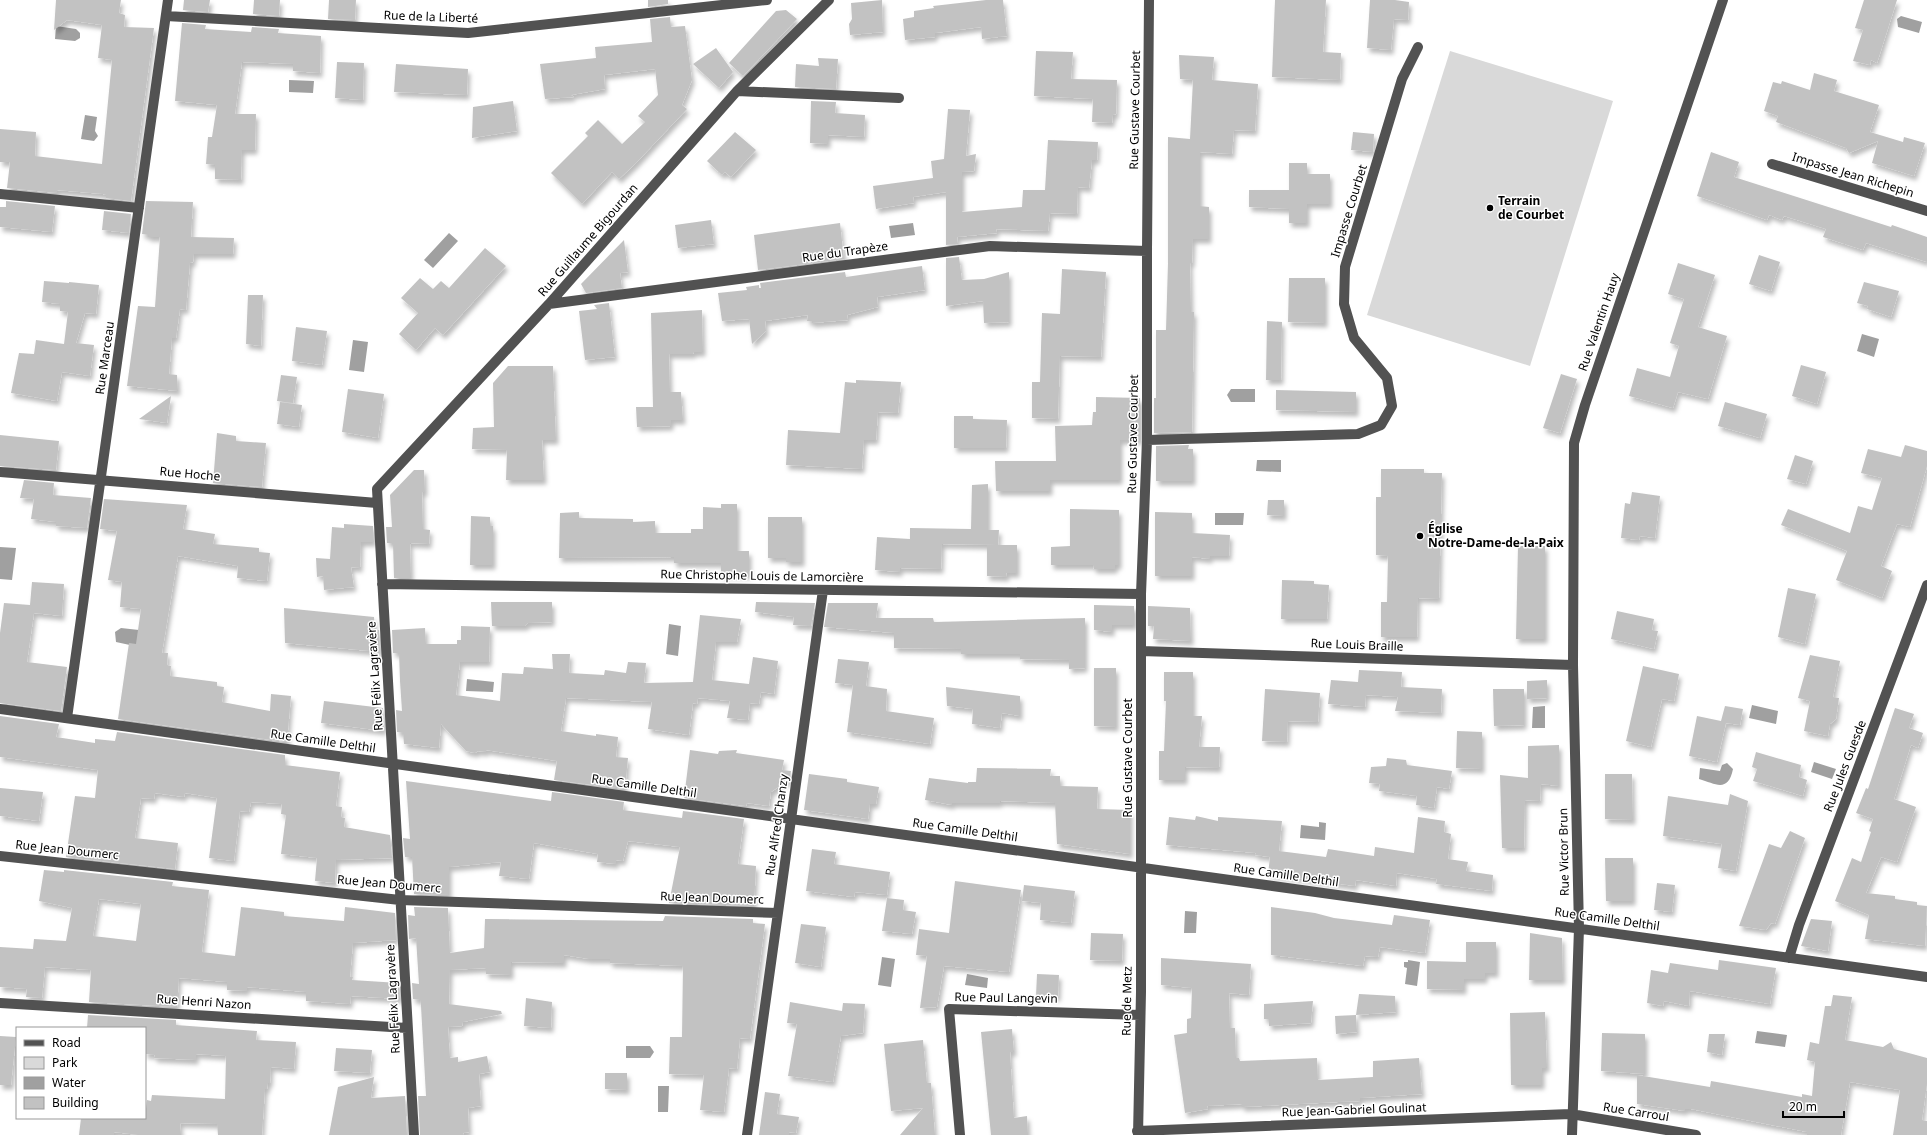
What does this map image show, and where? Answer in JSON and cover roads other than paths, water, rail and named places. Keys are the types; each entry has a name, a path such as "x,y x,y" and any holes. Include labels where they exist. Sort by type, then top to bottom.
{"street":[{"name":"Rue Marceau","path":"67,718 168,0"},
{"name":"Rue de la Liberté","path":"166,16 468,33 767,0"},
{"name":"Rue Guillaume Bigourdan","path":"378,503 377,489 549,304 737,91 829,0"},
{"name":"Rue Gustave Courbet","path":"1140,868 1141,594 1147,440 1146,251 1149,0"},
{"name":"Rue Valentin Hauy","path":"1573,665 1574,443 1585,405 1723,0"},
{"name":"Impasse Courbet","path":"1147,440 1358,434 1381,425 1392,406 1387,378 1354,338 1344,304 1345,267 1402,79 1418,47"},
{"path":"737,91 899,98"},
{"name":"Impasse Jean Richepin","path":"1772,164 1927,211"},
{"path":"0,194 139,208"},
{"name":"Rue du Trapèze","path":"549,304 990,246 1146,251"},
{"name":"Rue Hoche","path":"0,472 378,503"},
{"name":"Rue Félix Lagravère","path":"378,503 414,1135"},
{"name":"Rue Christophe Louis de Lamorcière","path":"382,584 1141,594"},
{"name":"Rue Jules Guesde","path":"1789,958 1799,925 1927,585"},
{"name":"Rue Alfred Chanzy","path":"747,1135 823,590"},
{"name":"Rue Louis Braille","path":"1141,651 1573,665"},
{"name":"Rue Victor Brun","path":"1572,1135 1571,1114 1579,928 1573,665"},
{"name":"Rue Camille Delthil","path":"0,709 1927,977"},
{"name":"Rue Jean Doumerc","path":"0,856 400,900 778,913"},
{"name":"Rue de Metz","path":"1137,1133 1140,1015 1140,868"},
{"name":"Rue Henri Nazon","path":"0,1003 407,1028"},
{"name":"Rue Paul Langevin","path":"960,1135 949,1009 1140,1015"},
{"name":"Rue Jean-Gabriel Goulinat","path":"1137,1133 1571,1114"},
{"name":"Rue Carroul","path":"1571,1114 1696,1135"}],"water":[{"path":"1901,16 1922,22 1919,33 1898,27 1897,19"},
{"path":"56,26 76,29 80,33 80,38 75,41 55,39"},
{"path":"289,80 314,81 313,93 289,92"},
{"path":"85,115 97,117 95,131 98,136 94,141 81,139"},
{"path":"913,223 915,235 891,238 889,226"},
{"path":"449,233 458,241 433,268 424,260"},
{"path":"1862,334 1879,339 1874,357 1857,351"},
{"path":"353,340 368,342 364,372 349,370"},
{"path":"1231,389 1255,389 1255,402 1231,402 1227,395"},
{"path":"1257,460 1281,460 1281,472 1256,471"},
{"path":"1215,513 1244,513 1243,525 1215,525"},
{"path":"0,547 16,548 12,580 0,579"},
{"path":"669,624 681,626 678,656 666,654"},
{"path":"121,628 139,630 139,647 116,642 115,632"},
{"path":"467,679 494,682 493,692 466,691"},
{"path":"1752,705 1778,711 1776,724 1749,718"},
{"path":"1545,706 1545,728 1532,728 1533,707"},
{"path":"1814,762 1836,769 1832,779 1811,772"},
{"path":"1727,763 1733,769 1731,777 1725,784 1720,785 1699,779 1700,768 1720,771 1722,765"},
{"path":"1319,822 1326,823 1325,840 1300,838 1301,825 1319,827"},
{"path":"1185,911 1197,912 1196,933 1184,933"},
{"path":"882,957 895,959 891,987 878,985"},
{"path":"1408,960 1420,962 1417,986 1405,984 1407,968 1404,967 1404,962 1408,962"},
{"path":"967,974 988,978 987,988 965,985"},
{"path":"1757,1031 1787,1035 1785,1047 1755,1043"},
{"path":"626,1046 650,1046 654,1052 650,1058 626,1058"},
{"path":"658,1086 669,1086 668,1112 658,1112"}],"place":[{"name":"Terrain de Courbet","path":"1490,208"},
{"name":"Église Notre-Dame-de-la-Paix","path":"1420,536"}]}
